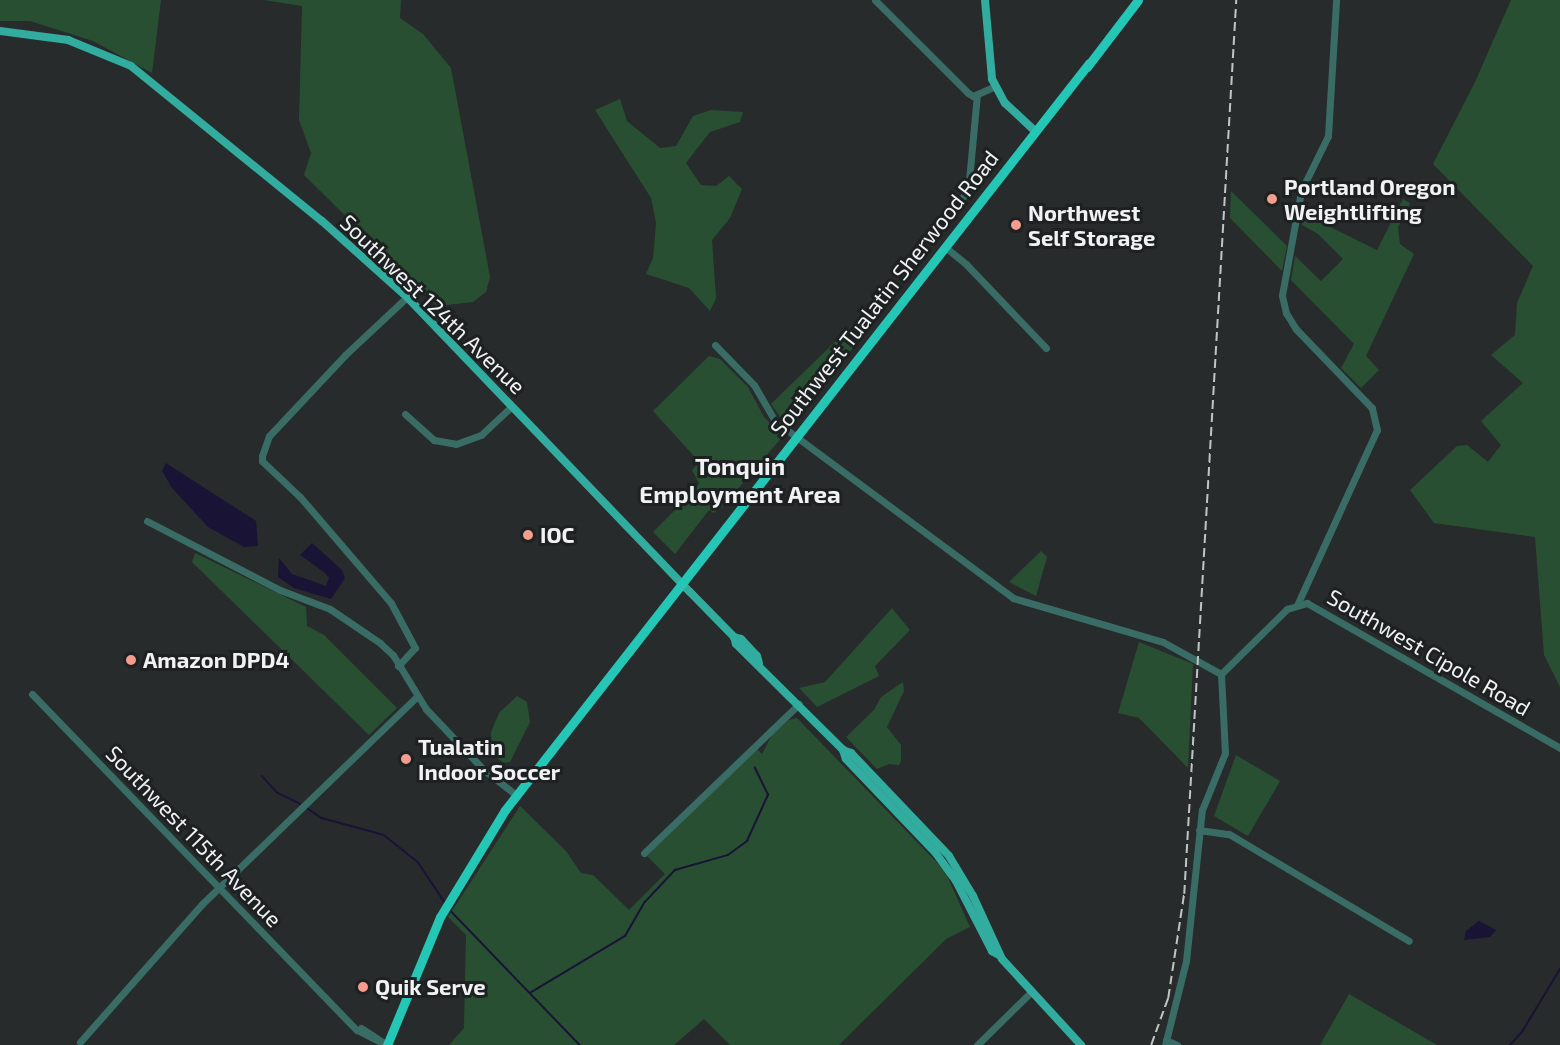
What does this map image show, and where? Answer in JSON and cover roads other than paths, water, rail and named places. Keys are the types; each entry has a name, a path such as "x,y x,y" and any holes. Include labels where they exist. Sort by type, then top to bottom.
{"highway":[{"name":"Southwest Tualatin Sherwood Road","path":"387,1045 440,917 516,795 1138,0"}],"main road":[{"path":"985,0 988,59 995,86 1012,112 1035,131"},
{"name":"Southwest 124th Avenue","path":"0,31 77,43 142,74 331,228 407,297 734,637 736,644 759,663 843,750 851,753 949,856 973,896 999,955 1030,993 1081,1045"}],"street":[{"path":"875,0 968,93 977,94 995,86"},
{"path":"1299,603 1377,430 1368,402 1296,329 1286,312 1282,295 1301,191 1328,136 1336,0"},
{"path":"960,200 968,191 977,94"},
{"path":"945,248 966,264 1046,348"},
{"path":"398,666 415,648 391,603 300,497 262,462 261,456 269,436 345,355 407,297"},
{"path":"715,345 754,385 775,421 1013,598 1163,642 1221,674 1225,753 1204,802 1199,830 1186,961 1165,1043 1177,1045"},
{"path":"405,414 434,440 456,444 481,435 512,406"},
{"path":"147,522 273,587 344,616 380,643 398,666 416,697 470,756 516,795"},
{"name":"Southwest Cipole Road","path":"1221,674 1287,609 1299,603 1319,608 1560,748"},
{"name":"Southwest 115th Avenue","path":"32,694 329,1002 366,1038 387,1045"},
{"path":"80,1042 219,888 416,697"},
{"path":"644,853 799,704"},
{"path":"1199,830 1229,834 1409,941"},
{"path":"978,1045 1030,993"}],"waterway":[{"path":"530,993 625,936 645,902 675,870 728,855 747,841 768,795 755,768"},
{"path":"262,776 278,793 301,804"},
{"path":"307,808 322,818 384,835 418,862 444,901"},
{"path":"450,910 580,1045"},
{"path":"1510,1045 1522,1032 1560,969"}],"railway":[{"path":"1151,1045 1168,998 1184,894 1236,0"}],"place":[{"name":"Portland Oregon Weightlifting","path":"1272,199"},
{"name":"Northwest Self Storage","path":"1016,225"},
{"name":"IOC","path":"528,535"},
{"name":"Amazon DPD4","path":"131,660"},
{"name":"Tualatin Indoor Soccer","path":"406,759"},
{"name":"Quik Serve","path":"363,987"}],"district":[{"name":"Tonquin Employment Area","path":"740,480"}]}
